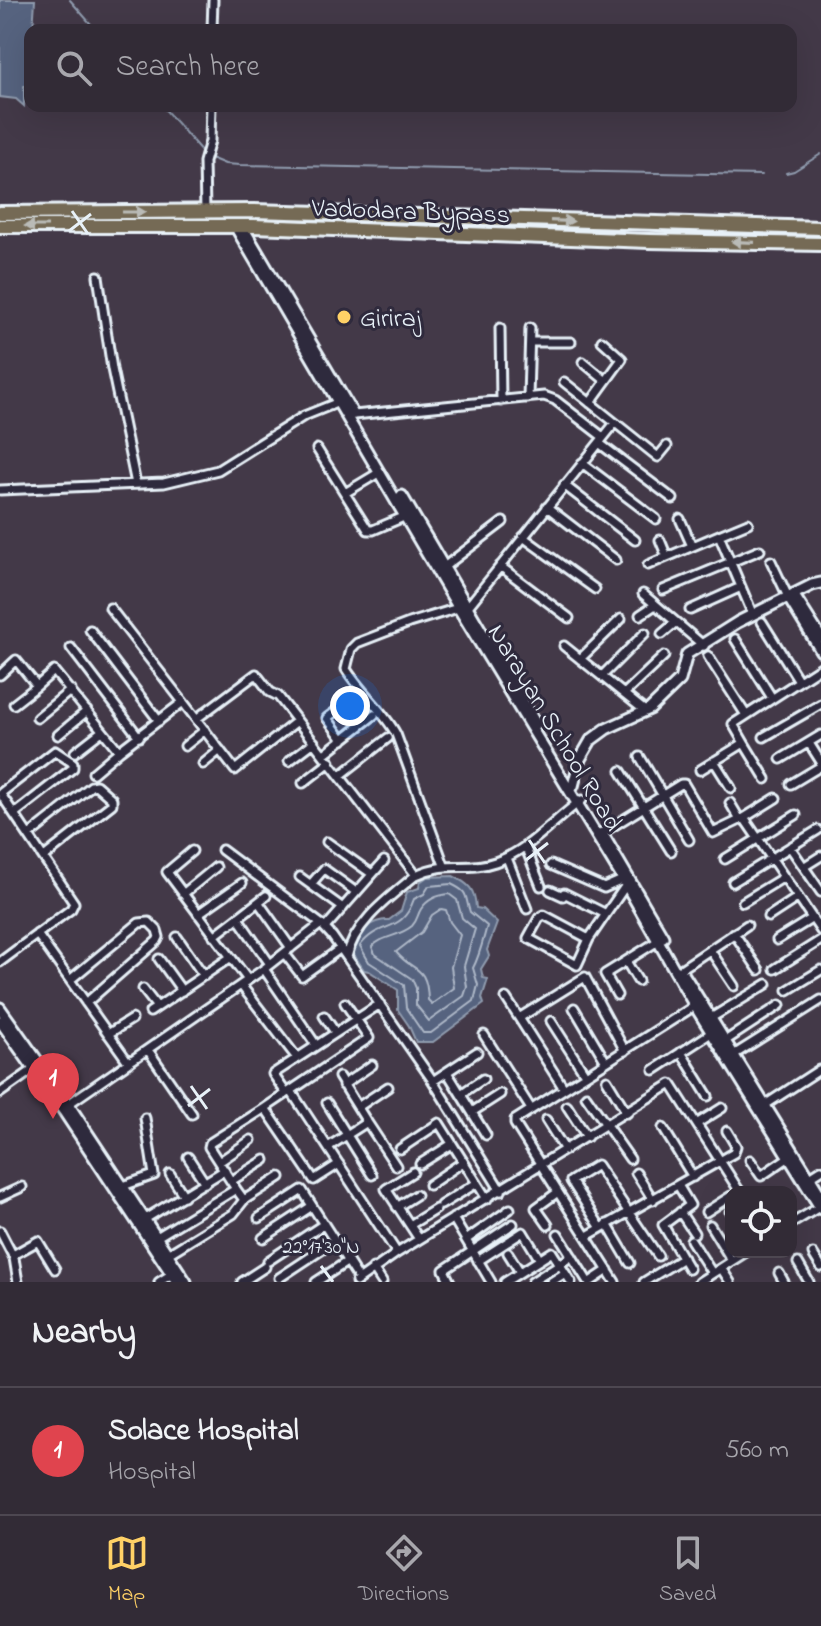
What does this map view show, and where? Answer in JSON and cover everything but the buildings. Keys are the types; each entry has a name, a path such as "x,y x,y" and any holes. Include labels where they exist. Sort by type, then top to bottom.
{"highway":[{"name":"Vadodara Bypass","path":"0,213 205,211 821,228"},
{"name":"Vadodara Bypass","path":"0,226 238,226 821,244"}],"street":[{"path":"212,24 213,0"},
{"path":"205,211 204,161 210,141 211,112"},
{"path":"238,226 257,251 444,567 462,610 573,786 579,802 602,833 626,881 681,969 698,1004 711,1018 731,1057 810,1177 821,1204 797,1220"},
{"name":"Narayan School Road","path":"238,226 257,265 626,881 658,941 698,1004 711,1033 731,1057 789,1157 821,1204"},
{"path":"257,251 259,235 265,227"},
{"path":"98,276 112,369 136,484"},
{"path":"500,328 501,401"},
{"path":"528,398 530,328"},
{"path":"590,403 622,359 602,341"},
{"path":"531,342 571,342"},
{"path":"583,362 606,381"},
{"path":"564,382 658,457 667,446"},
{"path":"354,415 549,397 673,499"},
{"path":"0,490 164,483 222,468 304,416 339,402"},
{"path":"444,865 396,734 386,716 369,701 346,669 351,649 357,643 409,623 462,610 615,423"},
{"path":"317,449 370,531 406,516"},
{"path":"582,463 656,519"},
{"path":"345,493 380,472"},
{"path":"564,485 635,540"},
{"path":"547,507 616,560"},
{"path":"680,519 692,546"},
{"path":"444,567 503,522"},
{"path":"648,565 748,523"},
{"path":"719,535 741,587 799,681"},
{"path":"523,537 595,589"},
{"path":"660,540 667,557"},
{"path":"663,590 760,550"},
{"path":"771,561 821,651"},
{"path":"500,566 569,618"},
{"path":"573,786 580,759 591,740 606,729 645,711 678,682 685,657 706,651 716,635 758,618 790,595 821,583"},
{"path":"690,610 741,587"},
{"path":"643,594 706,651 746,715"},
{"path":"790,595 821,638"},
{"path":"640,615 655,605"},
{"path":"110,608 236,769 297,721"},
{"path":"580,659 621,619"},
{"path":"662,634 676,622"},
{"path":"90,630 159,721"},
{"path":"602,676 645,633"},
{"path":"735,639 772,698"},
{"path":"564,646 645,711"},
{"path":"71,648 139,737"},
{"path":"624,694 664,656"},
{"path":"0,675 16,660 37,686"},
{"path":"766,779 733,724 821,667"},
{"path":"14,704 54,671 119,751"},
{"path":"196,719 255,673 270,692 278,696 341,775 416,875"},
{"path":"37,718 71,690"},
{"path":"93,773 183,702"},
{"path":"764,737 821,704"},
{"path":"343,706 327,718 343,740"},
{"path":"58,735 87,711"},
{"path":"324,754 374,715"},
{"path":"185,746 205,730"},
{"path":"75,752 102,731"},
{"path":"781,759 821,735"},
{"path":"341,775 388,738"},
{"path":"289,761 314,742"},
{"path":"700,770 744,743"},
{"path":"791,784 821,764 809,743"},
{"path":"203,764 220,750"},
{"path":"0,962 71,909 74,903 44,857 14,814 1,794 55,751 73,763 73,768 14,814"},
{"path":"640,757 689,840"},
{"path":"714,761 731,788"},
{"path":"303,783 330,762"},
{"path":"621,771 671,851"},
{"path":"602,833 681,784 684,784 714,833 776,798"},
{"path":"29,835 93,785 112,799 112,804 44,857"},
{"path":"347,957 351,941 366,921 416,875 433,867 491,864 507,858 579,802"},
{"path":"730,803 821,931"},
{"path":"725,859 796,815"},
{"path":"733,882 818,830"},
{"path":"327,842 372,874"},
{"path":"525,846 541,886"},
{"path":"790,847 820,887"},
{"path":"222,850 323,926 433,1081 501,1191"},
{"path":"192,851 167,872 231,957 244,983 297,1058"},
{"path":"805,866 821,856"},
{"path":"507,858 527,909"},
{"path":"65,1106 323,926 384,861"},
{"path":"551,865 604,888 626,881"},
{"path":"183,894 216,867"},
{"path":"311,884 324,869 356,892"},
{"path":"300,877 343,908"},
{"path":"743,902 784,877"},
{"path":"589,939 544,915 528,938 577,965 589,939 626,881"},
{"path":"198,914 242,883"},
{"path":"550,890 563,896 564,893 606,914"},
{"path":"214,936 266,896"},
{"path":"768,917 797,898"},
{"path":"259,903 302,976 341,948"},
{"path":"238,918 316,1045"},
{"path":"777,940 811,919"},
{"path":"70,980 139,923 149,922 157,930 157,941 86,1003"},
{"path":"681,969 747,925"},
{"path":"734,933 759,970"},
{"path":"37,934 129,1063"},
{"path":"177,937 204,976"},
{"path":"775,969 821,940"},
{"path":"617,995 605,974 658,941"},
{"path":"710,950 734,986"},
{"path":"143,989 153,1010 231,957"},
{"path":"159,959 182,991"},
{"path":"626,961 638,981"},
{"path":"788,990 821,970"},
{"path":"519,1018 587,978 625,1051"},
{"path":"711,1018 767,984"},
{"path":"506,998 563,1087"},
{"path":"731,1057 821,1000"},
{"path":"244,1200 209,1147 210,1143 369,1038 345,1003"},
{"path":"380,1004 273,1074 328,1147 397,1253"},
{"path":"615,1282 515,1120 698,1004"},
{"path":"725,1041 780,1005"},
{"path":"0,1008 175,1278 159,1282"},
{"path":"574,1008 606,1062"},
{"path":"324,1016 335,1032"},
{"path":"108,1034 132,1019"},
{"path":"0,1021 123,1186 186,1282"},
{"path":"551,1021 585,1074"},
{"path":"654,1070 711,1033"},
{"path":"484,1035 531,1109"},
{"path":"148,1050 192,1114"},
{"path":"433,1081 477,1052"},
{"path":"681,1052 708,1096"},
{"path":"372,1065 341,1081 396,1166"},
{"path":"0,1093 34,1069"},
{"path":"765,1105 819,1070"},
{"path":"447,1072 486,1135"},
{"path":"461,1094 483,1079"},
{"path":"607,1080 627,1113"},
{"path":"259,1218 302,1190 348,1261 357,1281 419,1239 672,1084 736,1186"},
{"path":"358,1107 388,1087"},
{"path":"472,1112 500,1094"},
{"path":"586,1096 630,1159"},
{"path":"327,1103 372,1175"},
{"path":"567,1106 587,1137"},
{"path":"265,1108 314,1180 339,1164"},
{"path":"698,1123 722,1108"},
{"path":"123,1186 154,1175 145,1118"},
{"path":"546,1120 565,1150"},
{"path":"328,1147 367,1122"},
{"path":"400,1149 439,1123 487,1199"},
{"path":"663,1128 693,1177"},
{"path":"587,1236 734,1153 736,1148 727,1131"},
{"path":"219,1162 251,1140"},
{"path":"420,1164 452,1144"},
{"path":"188,1157 205,1183"},
{"path":"750,1160 761,1176 789,1157"},
{"path":"231,1181 265,1160"},
{"path":"429,1185 463,1162"},
{"path":"630,1263 571,1181 597,1165 658,1256"},
{"path":"145,1219 225,1170"},
{"path":"810,1177 821,1170"},
{"path":"413,1172 386,1189 419,1239"},
{"path":"636,1173 653,1200"},
{"path":"170,1174 184,1196"},
{"path":"168,1254 233,1214 244,1200 280,1177"},
{"path":"410,1225 477,1183"},
{"path":"678,1185 690,1205 663,1225 689,1269"},
{"path":"0,1197 22,1187"},
{"path":"157,1237 236,1189"},
{"path":"548,1225 536,1208 558,1192"},
{"path":"397,1207 416,1195"},
{"path":"706,1212 725,1200"},
{"path":"263,1238 312,1206"},
{"path":"466,1240 510,1209"},
{"path":"680,1212 712,1273"},
{"path":"453,1218 491,1282"},
{"path":"242,1282 324,1224"},
{"path":"450,1282 444,1270 513,1224"},
{"path":"710,1225 732,1261"},
{"path":"0,1231 11,1251 18,1282"},
{"path":"478,1261 523,1232 540,1260"},
{"path":"558,1234 589,1282 608,1270"},
{"path":"0,1255 38,1241 55,1269"},
{"path":"279,1278 335,1241"},
{"path":"505,1282 552,1252 571,1282"},
{"path":"508,1253 520,1272"},
{"path":"813,1254 821,1267"},
{"path":"532,1282 572,1256"},
{"path":"644,1282 683,1258"},
{"path":"701,1281 737,1258"},
{"path":"316,1282 348,1261"},
{"path":"798,1263 809,1282"},
{"path":"373,1268 382,1282"},
{"path":"721,1268 730,1282"},
{"path":"551,1282 565,1273"},
{"path":"779,1273 784,1282"}],"water":[{"path":"0,0 35,0 33,24 24,24 24,106 16,99 0,97"},
{"path":"453,876 470,888 476,908 482,909 497,923 487,950 489,956 481,969 483,978 488,979 482,998 484,1004 433,1042 416,1042 398,1010 398,990 364,970 354,955 353,941 366,927 389,920 401,911 407,892 419,888 420,882 427,877"}],"waterway":[{"path":"70,0 91,24"},
{"path":"167,112 203,153"},
{"path":"786,173 821,154"},
{"path":"208,157 225,164 240,165 762,175"}],"place":[{"name":"Giriraj","path":"344,317"},
{"name":"Solace Hospital","path":"53,1119"}]}
